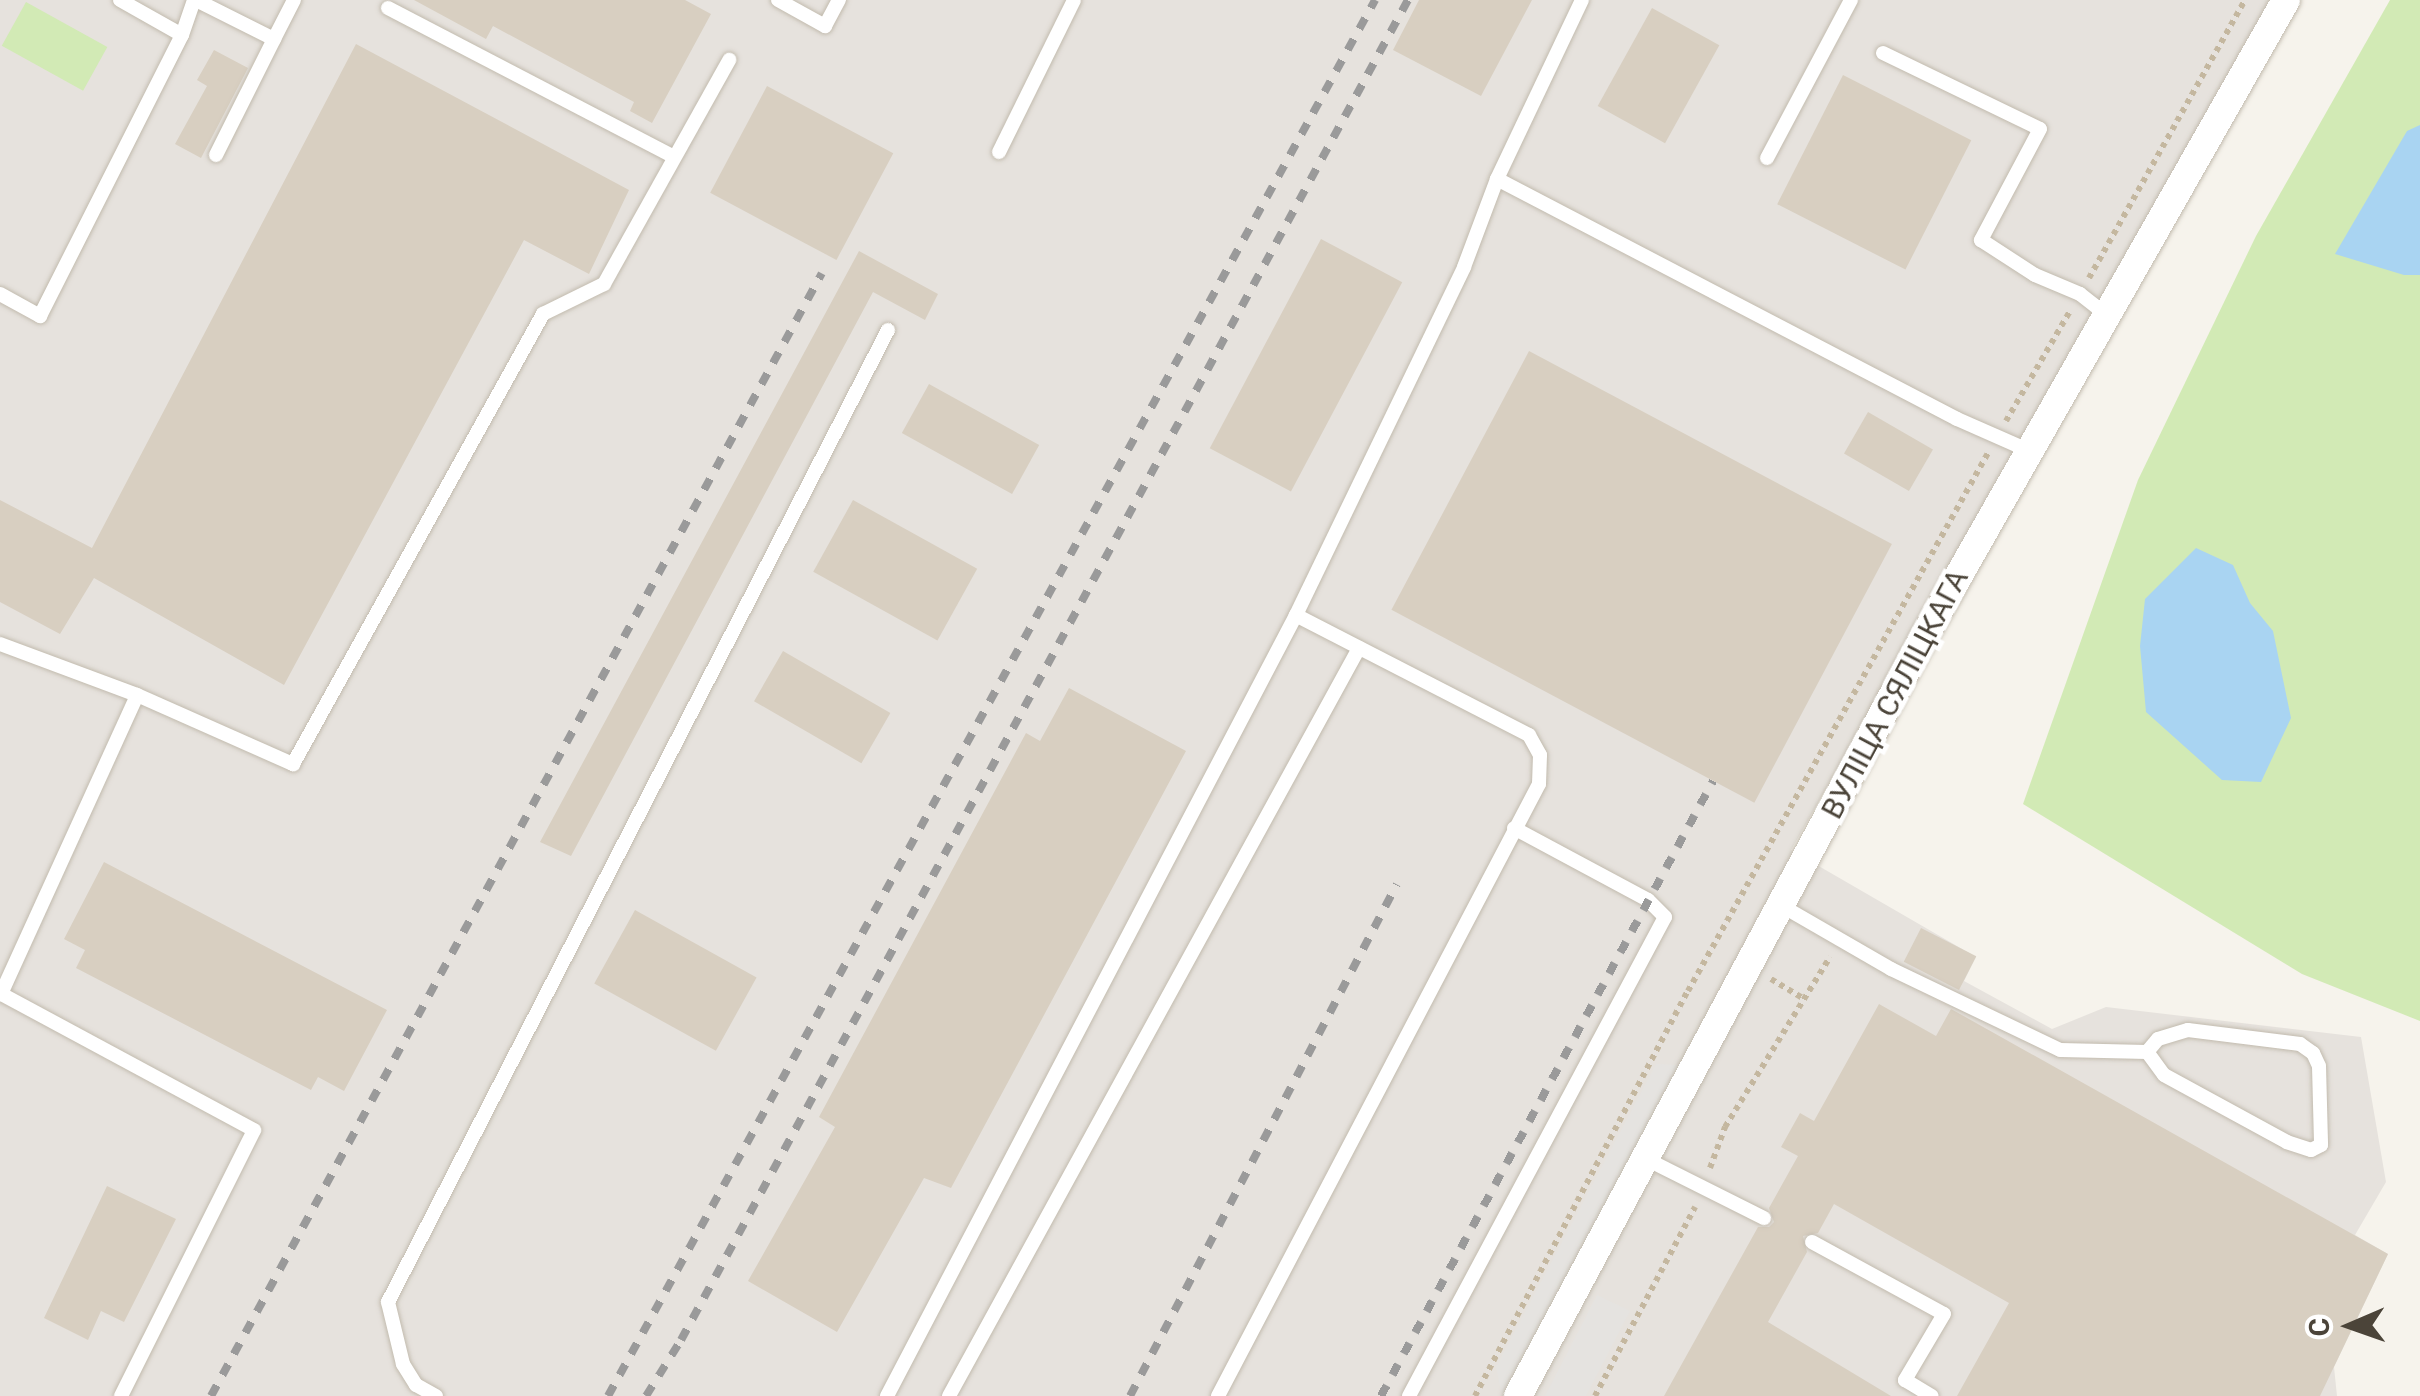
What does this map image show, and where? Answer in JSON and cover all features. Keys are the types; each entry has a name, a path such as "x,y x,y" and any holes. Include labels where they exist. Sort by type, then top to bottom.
{"street":[{"name":"ВУЛІЦА СЯЛІЦКАГА","path":"1518,1396 1926,634 2286,0"}],"lane":[{"path":"120,0 182,35"},
{"path":"0,294 40,316 182,35 195,0 274,39"},
{"path":"216,154 294,0"},
{"path":"778,0 825,26 839,0"},
{"path":"999,152 1074,0"},
{"path":"887,1396 1296,616 1464,268 1497,180 1582,0"},
{"path":"1767,158 1850,0"},
{"path":"388,8 674,157"},
{"path":"1882,52 2040,130 1981,240 2035,274 2080,294 2108,315"},
{"path":"0,644 138,695 293,764 543,314 604,284 728,60"},
{"path":"1497,180 1957,419 2030,450"},
{"path":"436,1396 412,1391 388,1302 888,330"},
{"path":"1218,1396 1538,784 1540,755 1529,735 1296,616"},
{"path":"949,1396 1359,648"},
{"path":"121,1396 254,1130 1,994 138,695"},
{"path":"1408,1396 1664,917 1648,900 1514,828"},
{"path":"1782,906 1891,969 2060,1050 2147,1052"},
{"path":"2188,1030 2300,1044 2313,1052 2319,1066 2322,1145 2311,1150 2287,1142 2164,1075 2147,1052 2158,1038 2188,1030"},
{"path":"1646,1158 1764,1218"},
{"path":"1812,1242 1944,1314 1905,1380 1932,1396"}],"shaded area":[{"path":"0,0 2275,0 1791,850 1976,957 1964,981 2052,1029 2106,1007 2361,1037 2386,1182 2355,1235 2388,1254 2334,1367 2337,1396 0,1396"},
{"path":"1656,1064 1679,1065 1510,1396 1502,1396 1496,1367"},
{"path":"1597,1295 1630,1311 1586,1396 1545,1396"}],"green space":[{"path":"2390,0 2420,0 2420,1021 2302,974 2023,804 2138,480 2256,236"},
{"path":"26,2 107,47 83,91 2,46"}],"water":[{"path":"2420,125 2420,275 2404,275 2335,254 2407,131"},
{"path":"2196,548 2233,565 2250,603 2273,631 2291,718 2261,782 2222,780 2146,712 2140,646 2145,599"}],"building":[{"path":"414,0 685,0 711,14 652,123 630,111 634,102 493,26 486,39"},
{"path":"1419,0 1532,0 1481,96 1393,50"},
{"path":"1652,8 1719,45 1665,143 1598,106"},
{"path":"356,44 629,190 589,274 524,240 284,685 94,578 60,634 0,602 0,500 92,548"},
{"path":"214,50 248,68 201,158 175,144 207,86 197,80"},
{"path":"1843,75 1971,140 1905,270 1777,204"},
{"path":"767,86 893,153 836,260 710,193"},
{"path":"1321,239 1402,282 1291,491 1210,448"},
{"path":"859,251 938,294 925,320 873,292 571,856 540,842"},
{"path":"1529,351 1892,544 1754,803 1391,610"},
{"path":"929,384 1039,445 1012,494 902,433"},
{"path":"1868,412 1933,450 1909,491 1844,454"},
{"path":"853,500 977,569 937,641 813,572"},
{"path":"783,651 890,713 861,763 754,701"},
{"path":"1069,688 1186,751 951,1188 924,1178 837,1332 748,1281 835,1127 819,1117 1026,733 1040,741"},
{"path":"104,862 387,1010 344,1091 318,1077 311,1090 76,968 85,950 64,939"},
{"path":"635,910 757,977 716,1051 594,983"},
{"path":"1921,928 1976,956 1959,990 1904,962"},
{"path":"1879,1004 1936,1036 1951,1009 2388,1254 2320,1396 1957,1396 2009,1303 1834,1204 1818,1233 1803,1236 1807,1252 1768,1322 1891,1396 1664,1396 1758,1227 1769,1227 1774,1222 1769,1208 1798,1156 1781,1147 1800,1113 1814,1121"},
{"path":"107,1186 176,1219 124,1322 101,1311 88,1340 44,1318"}],"railway":[{"path":"608,1396 1375,0"},
{"path":"646,1396 681,1340 1408,0"},
{"path":"211,1396 822,273"},
{"path":"1381,1396 1713,781"},
{"path":"1130,1396 1397,884"}]}
